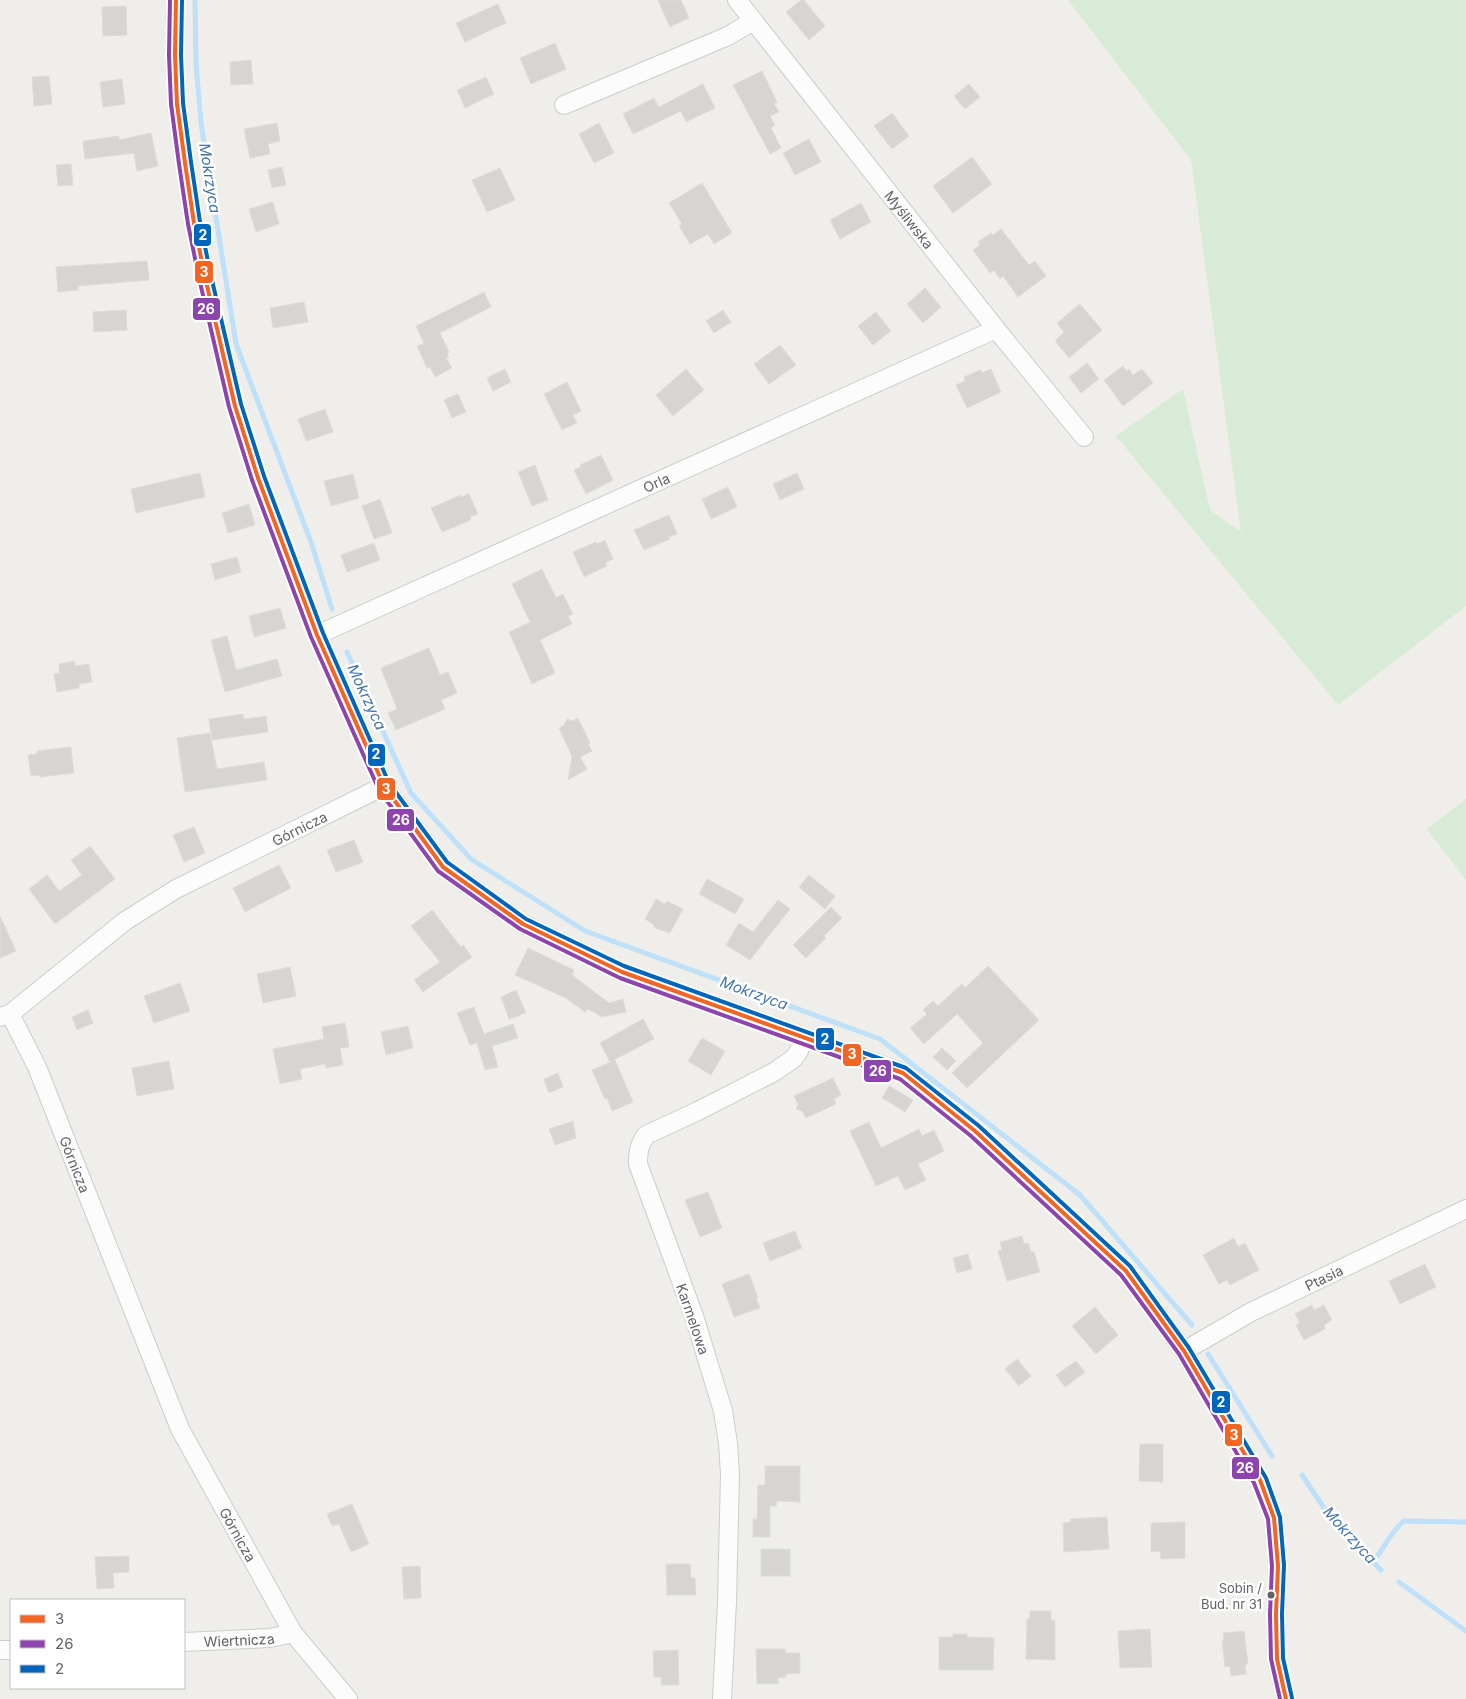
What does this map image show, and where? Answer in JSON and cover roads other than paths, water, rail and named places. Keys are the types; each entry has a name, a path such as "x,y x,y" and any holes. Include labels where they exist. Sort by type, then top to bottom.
{"street":[{"path":"176,0 175,55 178,114 194,223 235,406 258,478 317,635 384,786 443,867 523,924 622,972 903,1073 976,1131 1126,1271 1184,1351 1260,1480 1274,1518 1278,1566 1277,1659 1286,1699"},
{"name":"Myśliwska","path":"737,0 996,329 1084,437"},
{"path":"564,105 728,36 753,21"},
{"name":"Orla","path":"317,635 996,329"},
{"name":"Górnicza","path":"348,1699 293,1633 180,1429 37,1066 5,1016 125,921 176,889 384,786"},
{"name":"Karmelowa","path":"722,1699 727,1602 730,1474 727,1435 723,1411 694,1316 638,1164 638,1152 646,1135 707,1107 774,1072 793,1059 799,1051 803,1038"},
{"name":"Ptasia","path":"1184,1351 1251,1312 1466,1209"},
{"name":"Wiertnicza","path":"185,1642 270,1638 293,1633"}],"waterway":[{"name":"Mokrzyca","path":"195,0 196,64 201,123 236,344 311,542 332,609"},
{"name":"Mokrzyca","path":"347,652 411,793 471,859 585,931 880,1039 1080,1195 1192,1325"},
{"name":"Mokrzyca","path":"1208,1354 1272,1456"},
{"name":"Mokrzyca","path":"1302,1475 1332,1520 1381,1570"},
{"path":"1373,1562 1404,1521 1466,1522"},
{"name":"Mokrzyca","path":"1399,1582 1466,1631"}],"place":[{"name":"Sobin / Bud. nr 31","path":"1271,1595"}]}
